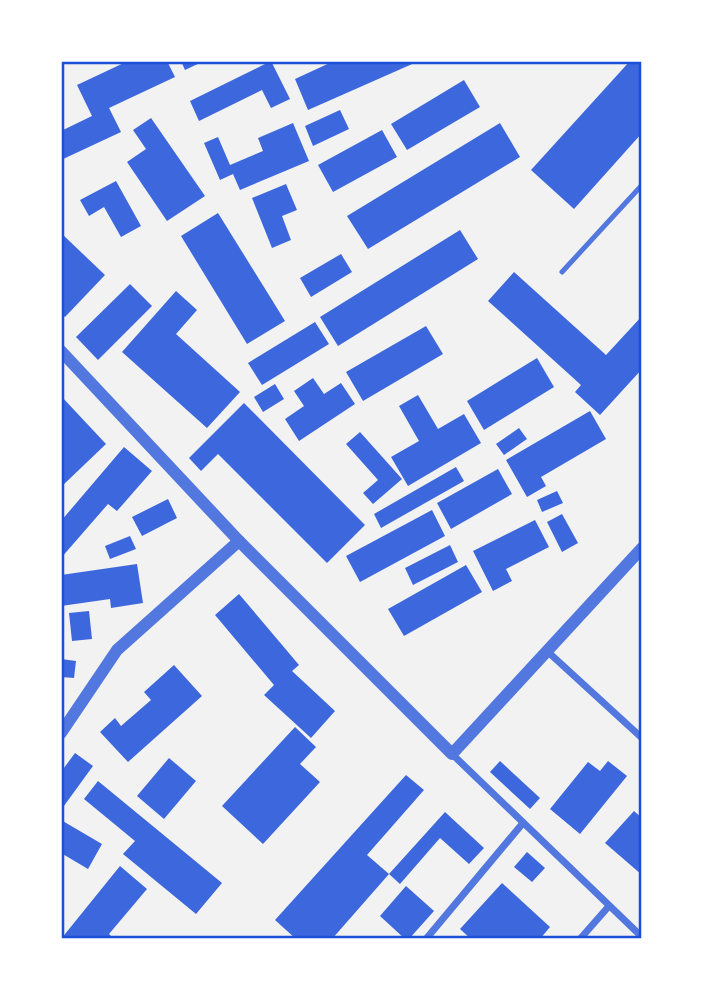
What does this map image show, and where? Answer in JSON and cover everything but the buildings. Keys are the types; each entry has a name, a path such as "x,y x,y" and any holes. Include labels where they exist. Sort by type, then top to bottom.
{"street":[{"path":"61,351 239,541 452,754 642,937"},
{"path":"61,733 117,650 239,541"},
{"path":"452,754 642,548"},
{"path":"547,651 642,738"},
{"path":"426,939 523,823"},
{"path":"580,939 609,906"}],"lane":[{"path":"562,272 642,185"}]}
